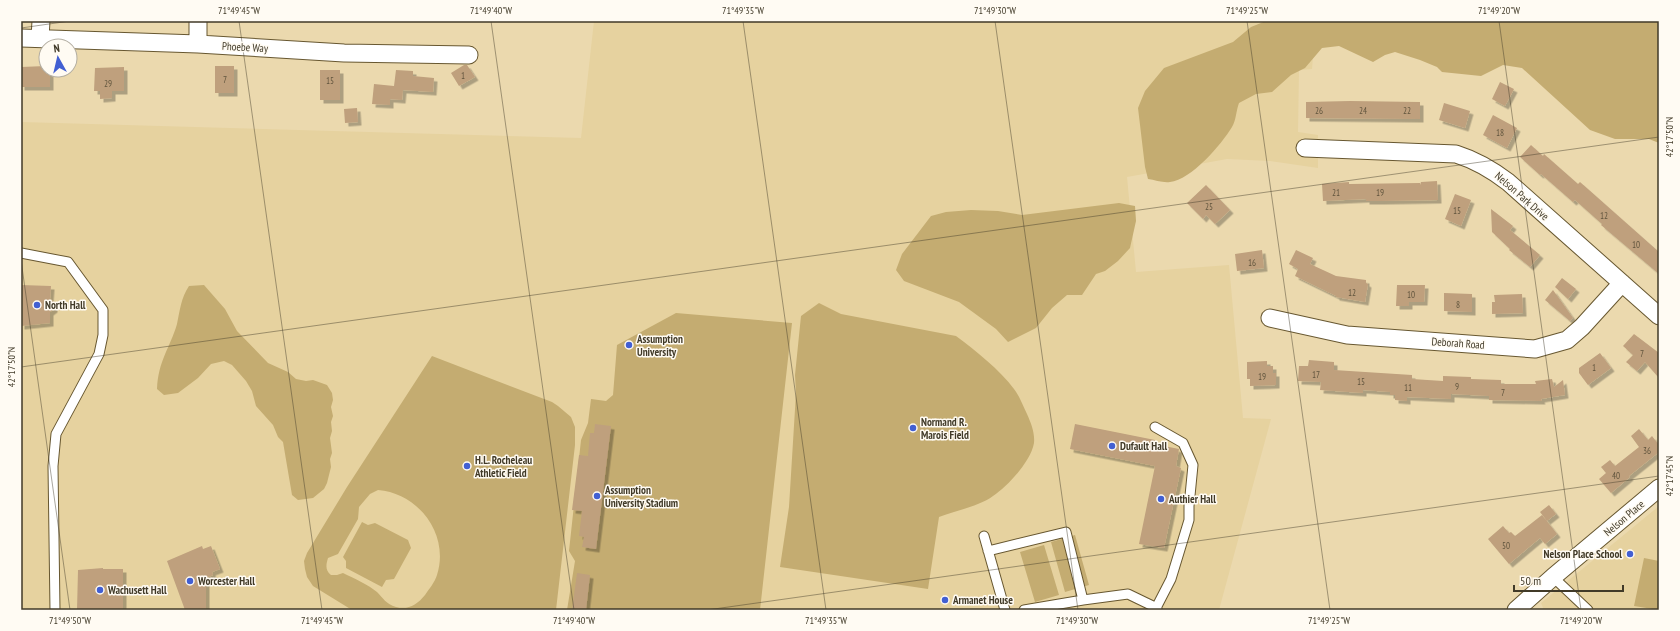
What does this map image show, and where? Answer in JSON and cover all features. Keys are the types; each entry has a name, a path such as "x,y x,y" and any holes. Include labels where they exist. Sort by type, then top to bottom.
{"street":[{"path":"198,21 198,44"},
{"name":"Phoebe Way","path":"21,38 40,29 198,44 344,53 469,55"},
{"name":"Nelson Park Drive","path":"1305,148 1456,154 1474,160 1492,170 1508,182 1659,316"},
{"name":"Deborah Road","path":"1270,318 1347,335 1535,349 1567,340 1582,327 1622,283"},
{"name":"Nelson Place","path":"1516,610 1659,488"}],"lane":[{"path":"21,253 68,262 103,310 104,335 99,354 56,434 53,466 55,610"},
{"path":"1024,610 1128,594 1156,609 1171,579 1189,520 1188,506 1192,465 1182,443 1155,427"},
{"path":"988,551 1066,532 1082,600"},
{"path":"984,536 1005,610"},
{"path":"1553,577 1588,610"}],"shaded area":[{"name":"Assumption University","path":"594,21 1316,21 1312,69 1299,70 1298,132 1318,135 1318,168 1270,161 1227,159 1127,177 1136,272 1229,265 1243,418 1271,419 1219,610 21,610 21,122 581,138"},
{"path":"1266,21 1659,21 1659,143 1649,139 1615,139 1590,130 1522,68 1503,65 1481,76 1442,72 1437,67 1395,52 1385,55 1373,62 1339,46 1322,48 1305,68 1291,75 1272,92 1256,94 1239,103 1233,125 1221,143 1205,160 1187,175 1170,182 1148,179 1145,167 1138,108 1145,91 1164,68 1233,42 1251,27"},
{"path":"1119,203 1135,206 1136,221 1130,248 1118,261 1105,271 1096,274 1082,295 1067,295 1052,308 1036,328 1008,342 996,329 959,302 904,281 896,270 902,254 931,216 946,212 971,210 998,211 1022,215"},
{"path":"204,285 225,309 237,331 268,363 288,372 296,379 306,381 313,380 327,385 332,393 333,400 331,407 333,416 330,438 332,453 330,459 331,467 324,489 313,498 298,500 292,495 283,442 278,437 273,425 256,406 252,391 246,381 232,365 224,361 211,364 198,378 178,393 164,395 157,389 162,362 177,324 184,295 189,286"},
{"name":"Normand R. Marois Field","path":"819,303 841,314 956,336 1002,375 1018,395 1030,421 1034,436 1032,450 1024,465 1012,480 988,500 939,517 928,589 780,567 789,507 796,393 795,375 801,316"},
{"path":"676,313 792,323 760,610 567,610 575,561 569,551 581,440 588,423 591,399 606,401 613,395 617,345"},
{"name":"H.L. Rocheleau Athletic Field","path":"432,356 552,402 571,417 575,427 575,445 556,610 352,610 313,586 307,577 304,561 307,553 347,487","holes":["378,490 393,493 418,507 435,531 439,545 440,560 435,580 419,602 404,608 396,607 390,604 385,601 374,589 343,573 331,575 326,567 328,558 338,554 358,519 359,507 370,494"]},
{"name":"Nelson Place School","path":"1659,506 1659,610 1544,610 1541,603"},
{"path":"362,522 368,525 375,523 408,540 411,548 394,579 386,580 382,587 346,568 346,561 343,557"},
{"path":"1075,535 1089,585 1065,592 1051,542"},
{"path":"1044,545 1059,595 1035,602 1020,552"},
{"path":"1644,558 1659,561 1659,610 1634,606"}],"building":[{"path":"464,65 467,65 475,77 459,86 451,73"},
{"path":"38,66 38,78 50,78 50,87 21,87 21,67"},
{"path":"215,66 234,66 234,93 215,93"},
{"path":"124,67 124,91 112,91 112,98 100,99 100,91 94,91 95,68"},
{"path":"320,70 340,70 340,100 320,100"},
{"path":"396,70 413,71 413,76 434,78 433,92 403,90 402,100 390,99 390,105 372,104 374,84 394,86"},
{"path":"1500,82 1514,89 1505,106 1492,99"},
{"path":"1306,102 1420,102 1420,119 1306,118"},
{"path":"1444,103 1470,111 1465,128 1439,120"},
{"path":"357,108 358,122 345,123 344,109"},
{"path":"1493,115 1517,128 1507,148 1483,135"},
{"path":"1531,145 1543,156 1544,154 1578,184 1580,182 1659,252 1659,274 1601,225 1602,224 1575,200 1573,202 1520,157"},
{"path":"1437,181 1438,200 1366,201 1366,199 1323,201 1322,184 1349,182 1349,184 1420,183 1420,185 1421,182"},
{"path":"1206,185 1230,210 1215,224 1206,215 1203,219 1187,203"},
{"path":"1455,194 1471,200 1461,226 1445,219"},
{"path":"1491,209 1513,226 1510,230 1540,255 1530,267 1509,250 1510,249 1492,232"},
{"path":"1262,250 1264,268 1237,271 1235,254"},
{"path":"1296,250 1313,258 1310,264 1336,276 1366,280 1366,283 1368,284 1365,302 1336,297 1295,276 1298,269 1289,264"},
{"path":"1562,278 1576,289 1568,299 1555,287"},
{"name":"North Hall","path":"21,285 51,286 50,299 54,302 54,309 50,312 50,323 21,326"},
{"path":"1397,285 1425,285 1424,302 1409,302 1409,306 1396,306"},
{"path":"1553,290 1573,318 1570,321 1545,300"},
{"path":"1444,293 1472,294 1472,312 1444,311"},
{"path":"1522,294 1523,313 1492,314 1492,302 1495,302 1494,295"},
{"path":"1634,334 1659,353 1659,378 1645,362 1637,371 1626,362 1633,355 1623,346"},
{"path":"1600,353 1611,368 1588,385 1579,373 1579,368"},
{"path":"1309,360 1334,362 1334,370 1412,375 1412,379 1443,381 1443,376 1471,377 1471,379 1501,380 1501,384 1536,384 1535,381 1552,379 1554,387 1563,380 1565,395 1541,399 1542,401 1489,400 1489,396 1451,394 1451,399 1407,397 1407,401 1395,400 1395,395 1390,395 1390,392 1363,390 1363,393 1320,390 1321,382 1298,381 1299,366 1308,366"},
{"path":"1267,361 1267,366 1273,366 1273,373 1276,373 1276,385 1250,386 1250,379 1247,379 1247,362"},
{"path":"595,424 611,426 596,549 582,547 584,537 579,536 582,511 572,510 579,455 588,456 590,433 594,433"},
{"path":"1075,424 1155,440 1154,444 1179,449 1176,466 1181,468 1164,548 1139,544 1155,466 1070,449"},
{"path":"1639,429 1648,440 1652,436 1659,445 1659,452 1629,476 1630,477 1611,493 1599,479 1606,473 1601,467 1610,460 1615,466 1639,447 1631,436"},
{"path":"1549,505 1556,514 1547,521 1540,512"},
{"path":"1542,515 1557,534 1545,544 1540,538 1509,564 1488,539 1503,526 1509,533 1511,532 1515,536"},
{"name":"Worcester Hall","path":"202,546 203,549 211,546 220,569 212,572 213,575 206,578 206,610 185,610 167,561"},
{"name":"Wachusett Hall","path":"103,568 123,569 123,610 77,610 78,570"},
{"path":"577,573 590,575 586,610 572,610"}],"place":[{"name":"North Hall","path":"37,305"},
{"name":"Assumption University","path":"629,345"},
{"name":"Normand R. Marois Field","path":"913,428"},
{"name":"Dufault Hall","path":"1112,446"},
{"name":"H.L. Rocheleau Athletic Field","path":"467,466"},
{"name":"Assumption University Stadium","path":"597,496"},
{"name":"Authier Hall","path":"1161,499"},
{"name":"Nelson Place School","path":"1630,554"},
{"name":"Worcester Hall","path":"190,581"},
{"name":"Wachusett Hall","path":"100,590"},
{"name":"Armanet House","path":"945,600"}]}
